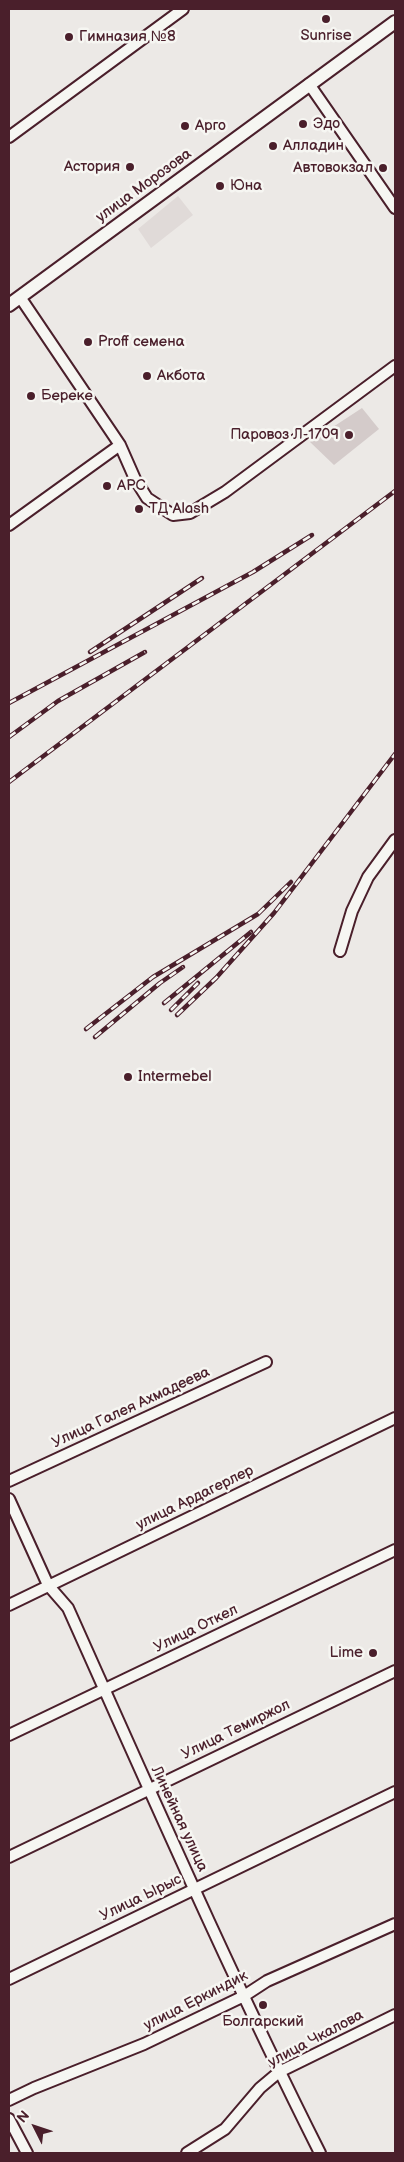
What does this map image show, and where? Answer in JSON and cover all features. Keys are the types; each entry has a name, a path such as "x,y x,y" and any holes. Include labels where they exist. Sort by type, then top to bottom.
{"main road":[{"name":"улица Морозова","path":"9,305 395,22"}],"street":[{"path":"9,138 184,9"},
{"path":"309,84 395,208"},
{"path":"20,297 120,445 135,479 147,498 173,515 190,513 225,492 395,366"},
{"path":"9,525 120,445"},
{"path":"340,951 352,911 368,877 395,840"},
{"name":"Улица Галея Ахмадеева","path":"9,1481 266,1362"},
{"name":"улица Ардагерлер","path":"9,1604 395,1418"},
{"name":"Линейная улица","path":"9,1499 48,1586 68,1608 148,1789 279,2072 320,2153"},
{"name":"Улица Откел","path":"9,1734 395,1550"},
{"name":"Улица Темиржол","path":"9,1857 395,1671"},
{"name":"Улица Ырыс","path":"9,1979 395,1792"},
{"name":"улица Еркиндик","path":"9,2100 34,2088 144,2044 244,1996 267,1982 395,1924"},
{"name":"улица Чкалова","path":"187,2153 225,2129 260,2088 279,2072 395,2015"},
{"path":"9,2119 27,2153"}],"shaded area":[{"path":"178,196 193,215 151,248 138,229"},
{"path":"362,408 379,429 334,465 310,442"}],"railway":[{"path":"9,782 395,491"},
{"path":"9,703 253,572 312,535"},
{"path":"90,652 202,578"},
{"path":"9,737 58,701 145,652"},
{"path":"177,1015 216,978 274,913 395,754"},
{"path":"86,1029 153,977 258,914 291,882"},
{"path":"164,1003 251,932"},
{"path":"95,1037 160,983 183,967"},
{"path":"171,1010 198,983"}],"place":[{"name":"Sunrise","path":"326,19"},
{"name":"Гимназия №8","path":"69,37"},
{"name":"Эдо","path":"303,124"},
{"name":"Арго","path":"185,126"},
{"name":"Алладин","path":"273,146"},
{"name":"Астория","path":"130,167"},
{"name":"Автовокзал","path":"383,168"},
{"name":"Юна","path":"220,186"},
{"name":"Proff семена","path":"88,342"},
{"name":"Акбота","path":"147,376"},
{"name":"Береке","path":"31,396"},
{"name":"Паровоз Л-1709","path":"349,435"},
{"name":"АРС","path":"107,486"},
{"name":"ТД Alash","path":"139,509"},
{"name":"Intermebel","path":"128,1077"},
{"name":"Lime","path":"373,1653"},
{"name":"Болгарский","path":"263,2005"}]}
